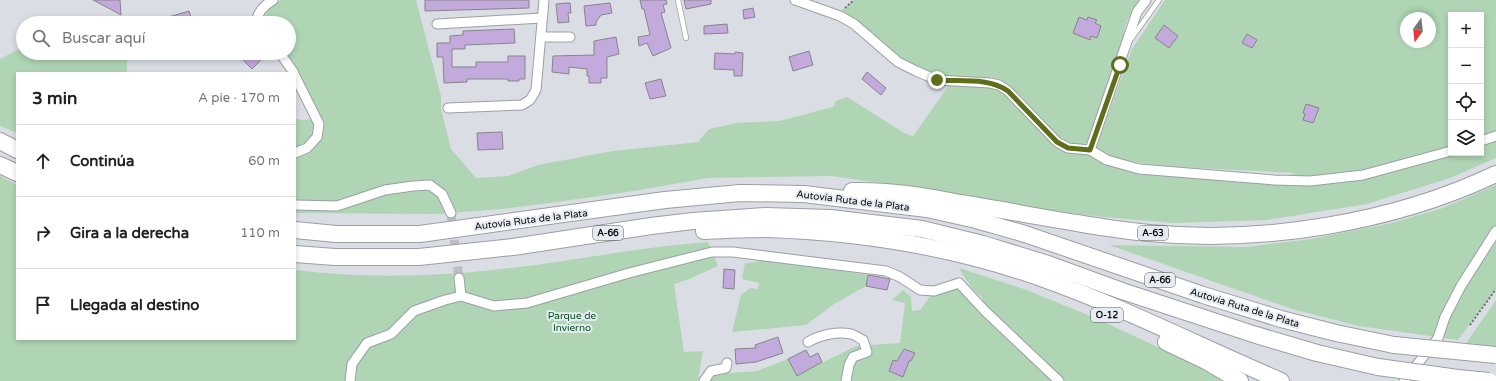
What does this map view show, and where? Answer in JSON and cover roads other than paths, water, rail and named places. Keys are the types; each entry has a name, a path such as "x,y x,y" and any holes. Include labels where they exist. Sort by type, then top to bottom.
{"highway":[{"path":"0,140 16,149"},
{"path":"0,165 16,173"},
{"name":"A-63","path":"804,194 866,191 913,195 1078,223 1149,233 1217,236 1282,231 1352,222 1436,198 1496,174"},
{"name":"Autovía Ruta de la Plata","path":"296,230 336,234 420,234 665,200 740,193 804,194 927,209 976,220 1025,234 1203,295 1281,319 1336,333 1394,345 1496,355"},
{"name":"Autovía Ruta de la Plata","path":"296,254 335,257 419,257 513,247 686,222 766,216 830,218 922,229 983,244 1048,264 1122,291 1256,335 1317,353 1378,367 1489,381"},
{"path":"612,233 766,229 833,233 915,244 971,256 1040,278 1078,293 1281,381"},
{"name":"O-12","path":"971,256 1161,339 1206,361 1240,381"}],"street":[{"path":"258,16 263,6 273,0"},
{"path":"448,108 522,106 530,100 536,90 544,0"},
{"path":"795,0 845,19 854,24 898,62 937,80 990,82 999,85 1008,91 1057,142 1068,148 1090,150 1107,160 1139,169 1274,180 1310,181 1363,175 1448,152"},
{"path":"1090,150 1137,12 1146,0"},
{"path":"437,24 542,18"},
{"path":"541,37 570,37"},
{"path":"285,60 293,72"},
{"path":"296,78 319,124 317,137 307,148 296,153"},
{"path":"1484,140 1496,136"},
{"path":"296,205 337,206 385,190 430,185 442,194 451,213"},
{"path":"1404,381 1438,338 1445,317 1461,286 1496,231"},
{"path":"350,381 352,364 367,343 391,334 414,310 460,296 494,306 527,303 629,273 712,252 733,252 886,272 900,277 920,290 934,291 959,283 984,311 1059,381"},
{"path":"458,278 460,296"},
{"path":"808,342 815,338 839,333 852,334 863,340 867,352 853,357 849,365 846,381"},
{"path":"704,381 711,371 726,368 727,363"}],"lane":[{"path":"678,0 686,38"},
{"path":"1126,47 1159,0"}],"tunnel":[{"path":"451,213 459,278"}],"park label":[{"name":"Parque de Invierno","path":"572,320"}]}
